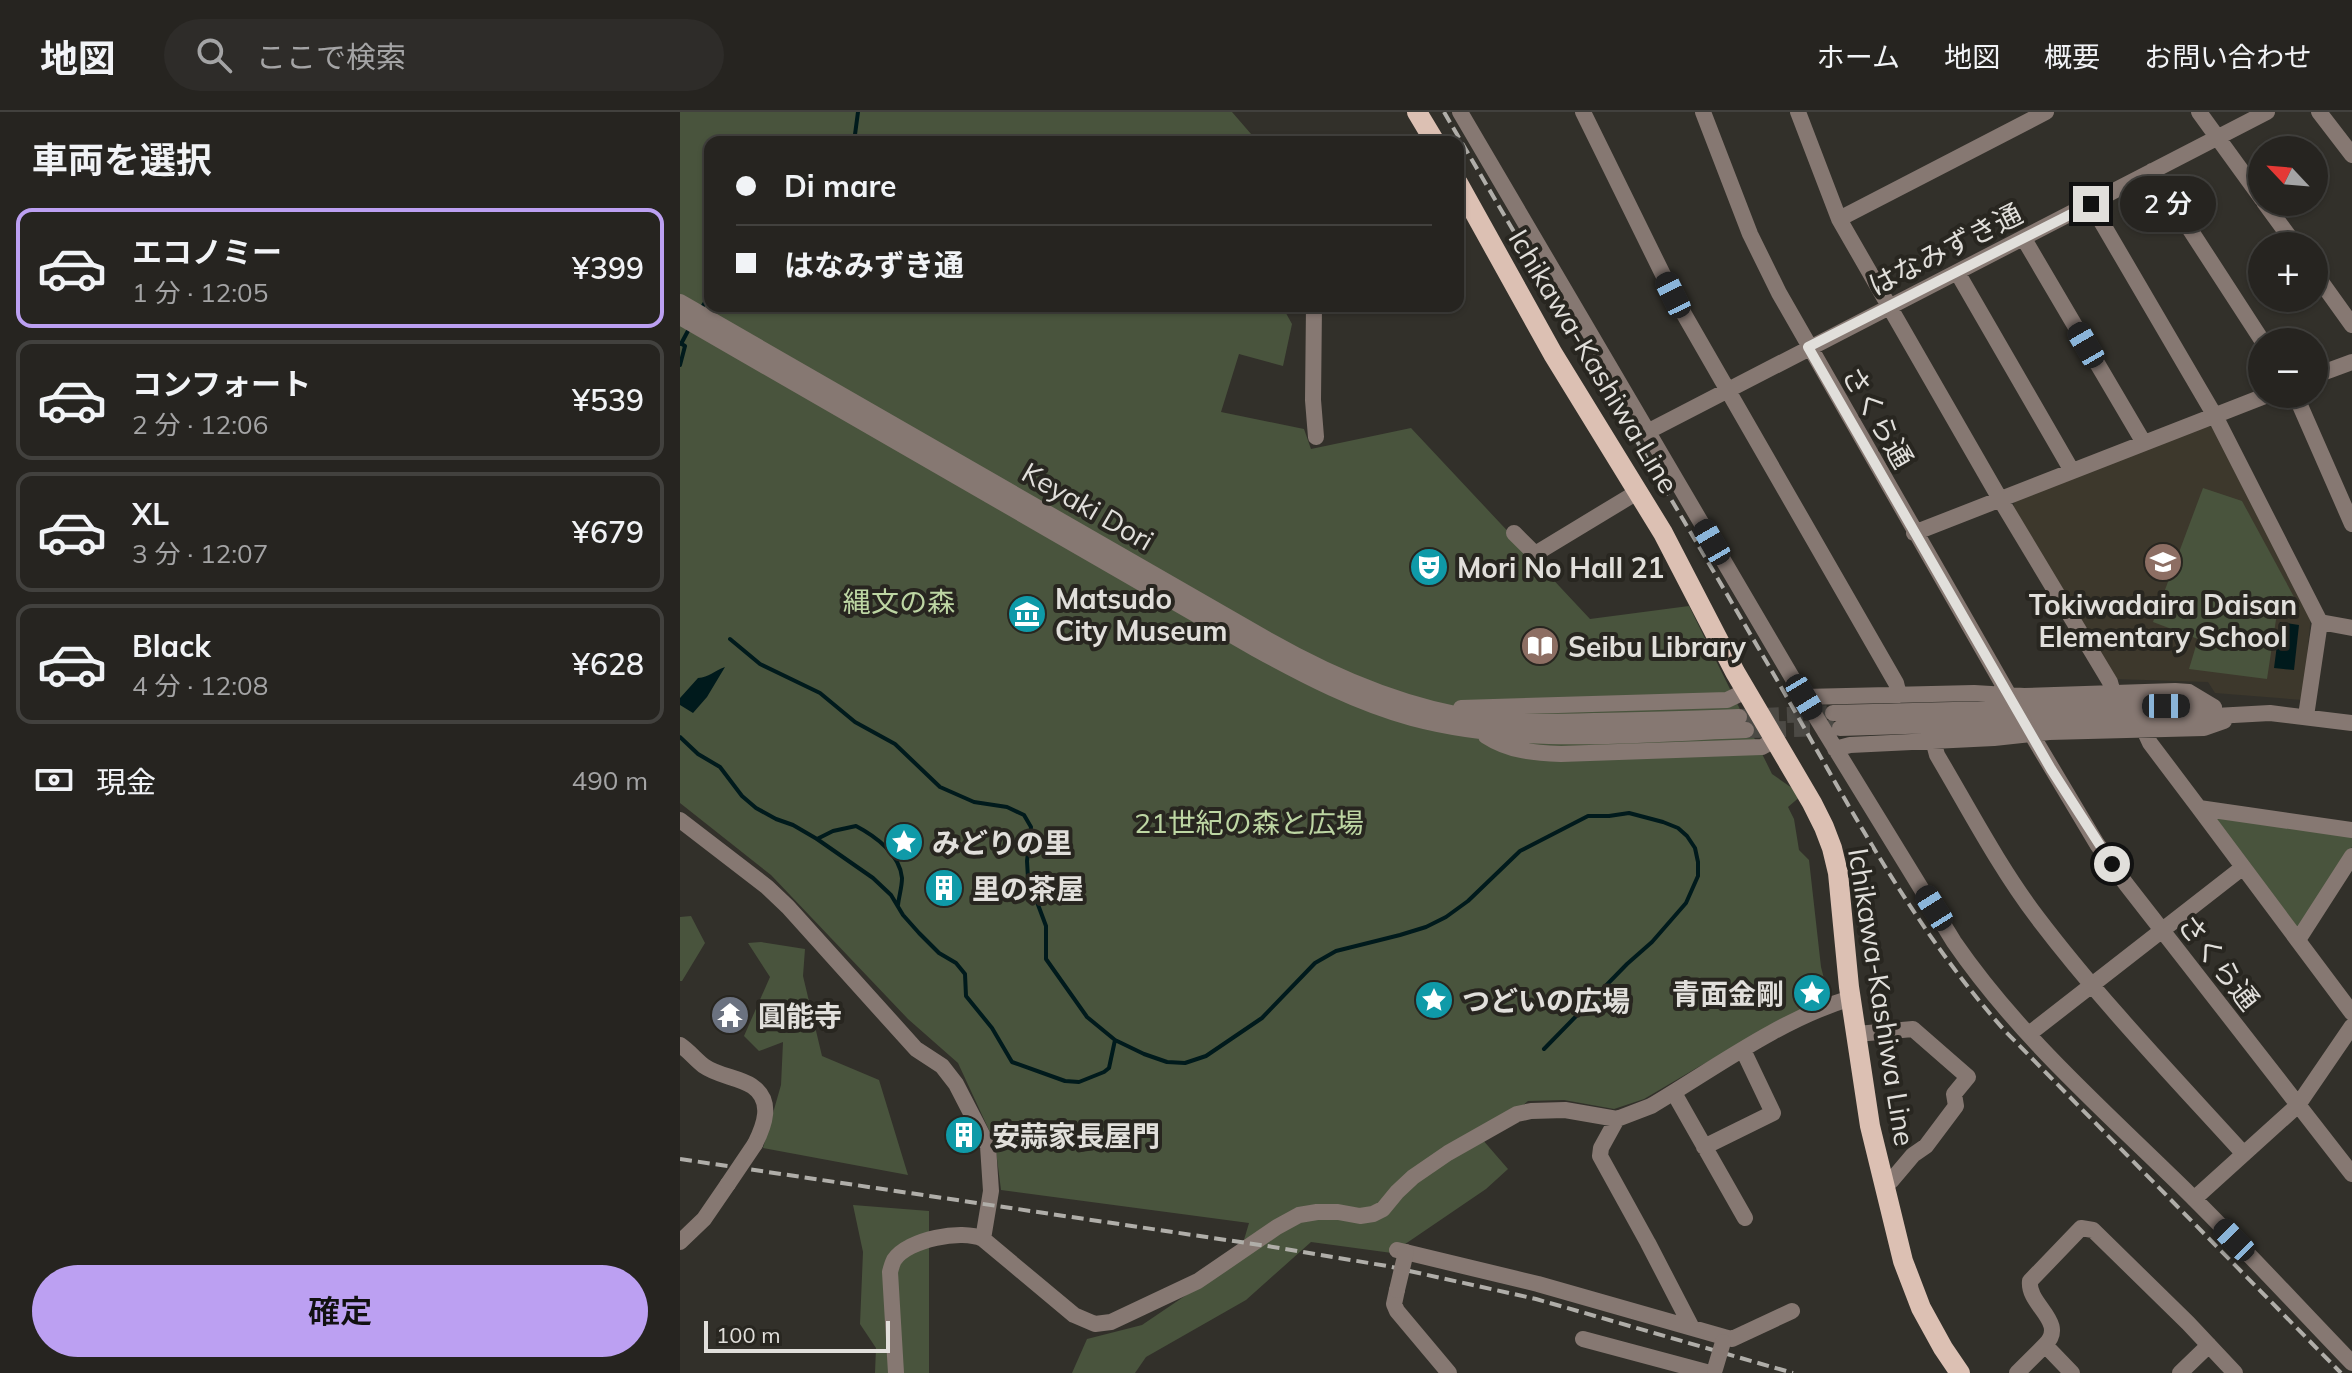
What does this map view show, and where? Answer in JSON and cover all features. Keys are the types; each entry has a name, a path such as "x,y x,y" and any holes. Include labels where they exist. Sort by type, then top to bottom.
{"main road":[{"path":"1417,112 1431,136"},
{"name":"Ichikawa-Kashiwa Line","path":"1464,194 1553,354 1639,491 1746,691 1812,803 1832,848 1838,873 1851,998 1870,1126 1912,1287 1943,1348 1960,1373"}],"street":[{"path":"1583,112 1673,295 1896,683 1899,695"},
{"name":"さくら通","path":"1703,112 1750,234 1808,347 2097,844 2352,1174"},
{"path":"1839,219 2046,112"},
{"path":"2199,112 2248,180"},
{"name":"はなみずき通","path":"1647,432 2267,112"},
{"path":"2319,112 2352,155"},
{"path":"1463,113 1804,697 1971,967 2016,1023 2194,1199 2352,1363"},
{"path":"1804,114 1839,219 2000,499 2110,682 2113,693"},
{"path":"2152,171 2254,328"},
{"path":"2091,204 2215,416 2320,622 2306,716"},
{"path":"2024,239 2144,443"},
{"path":"1957,272 2072,471"},
{"path":"2328,292 2352,325"},
{"name":"Keyaki Dori","path":"680,302 821,390 1297,671 1351,696 1410,717 1482,725"},
{"path":"1314,312 1316,437"},
{"name":"Keyaki Dori","path":"680,317 821,390 1302,659 1354,683 1482,725"},
{"path":"2328,371 2352,362"},
{"path":"1914,533 2248,403"},
{"path":"2301,408 2352,524"},
{"path":"1514,533 1535,554 1639,491"},
{"path":"2320,622 2352,628"},
{"path":"1447,711 1466,707 1559,707 1727,700 1746,691"},
{"path":"1804,697 2189,692 2214,707"},
{"path":"2244,714 2214,707 2114,706 1837,720 2244,714 2306,716 2352,723"},
{"path":"1835,749 1850,745 1994,738 2030,732 2204,728 2244,714"},
{"path":"1482,725 1544,737 1743,724"},
{"path":"1482,725 1497,743 1533,753 1762,747 1775,740"},
{"path":"2144,730 2150,743 2352,1013"},
{"path":"1933,740 1937,755 2027,902 2092,985 2243,1153"},
{"path":"2199,808 2352,830"},
{"path":"680,820 778,897 916,1049 942,1066 956,1084 988,1146 991,1191 983,1239"},
{"path":"2298,940 2352,856"},
{"path":"2029,1034 2242,868"},
{"path":"896,1373 890,1272 894,1259 913,1244 939,1237 976,1235 1074,1315 1095,1324 1111,1322 1198,1281 1299,1215 1338,1212 1360,1216 1383,1209 1413,1177 1517,1114 1565,1110 1617,1119 1651,1106 1793,1021 1851,998"},
{"path":"2194,1199 2298,1105 2352,1026"},
{"path":"1857,1034 1913,1029 1968,1077 1954,1094 1956,1106 1926,1146 1913,1155 1891,1181 1885,1182"},
{"path":"680,1045 704,1066 753,1087 761,1097 766,1123 704,1219 680,1242"},
{"path":"1704,1147 1773,1113 1743,1050"},
{"path":"1674,1093 1745,1218"},
{"path":"1617,1119 1601,1148 1600,1156 1692,1328"},
{"path":"2017,1373 2050,1340 2053,1330 2030,1291 2030,1281 2081,1228 2087,1228 2093,1230 2235,1373"},
{"path":"1449,1373 1394,1304 1401,1251 1538,1284 1723,1339 1732,1339 1792,1311"},
{"path":"1583,1339 1713,1372 1723,1339"},
{"path":"2045,1345 2072,1373"},
{"path":"2180,1373 2209,1345"}],"shaded area":[{"name":"Tokiwadaira Daisan Elementary School","path":"2207,426 2214,427 2311,614 2303,700 2215,693 2208,682 2114,679 2012,511 2015,501"}],"green space":[{"name":"21世紀の森と広場","path":"680,112 1232,112 1253,136 704,136 704,312 1285,312 1292,324 1283,366 1239,354 1221,412 1304,429 1311,449 1411,428 1590,619 1689,606 1772,774 1802,795 1788,807 1794,819 1799,850 1809,860 1821,967 1829,998 1644,1099 1614,1109 1564,1100 1528,1101 1482,1139 1508,1169 1486,1189 1392,1253 1311,1242 1246,1300 1146,1357 1135,1373 1072,1373 1087,1339 1142,1325 1238,1260 1249,1223 1001,1190 995,1143 958,1063 908,1019 771,875 680,803"},
{"path":"2203,488 2242,501 2300,608 2297,615 2277,613 2267,679 2189,669 2198,639 2153,622"},
{"path":"2216,818 2352,836 2352,847 2297,928"},
{"path":"691,916 705,943 680,981 680,917"},
{"path":"748,943 805,949 803,976 822,1056 879,1080 908,1175 763,1148 781,1085 783,1042 759,1051 744,1036 770,977"},
{"path":"853,1205 929,1211 929,1373 875,1373 876,1348 860,1324 863,1252"}],"water":[{"path":"2280,622 2299,625 2294,670 2274,668"},
{"path":"725,667 693,713 680,705 680,698 698,678"}],"waterway":[{"path":"855,136 858,112"},
{"path":"701,309 704,304"},
{"path":"681,344 690,327"},
{"path":"680,343 685,346 680,365"},
{"path":"730,639 760,664 820,693 855,722 895,744 940,787 974,802 1007,807 1024,815 1031,827 1028,878 1046,926 1046,959 1087,1017 1115,1040 1167,1062 1185,1063 1206,1056 1262,1018 1315,963 1336,951 1426,927 1446,917 1468,901 1520,851 1588,816 1629,813 1678,828 1695,848 1698,862 1698,876 1686,903 1652,942 1544,1049"},
{"path":"680,737 698,754 720,767 742,796 756,808 817,839 873,878 891,895 919,933 965,974 966,996 992,1028 1012,1062 1065,1081 1079,1082 1109,1068 1115,1040"},
{"path":"817,839 833,831 856,826 878,841 892,854 900,869 902,881 898,905"}],"tunnel":[{"path":"1739,717 1833,713"},
{"path":"1746,730 1835,728"}],"railway":[{"path":"1444,112 1458,136"},
{"path":"1464,146 1848,805 1937,945 2006,1032 2341,1373"},
{"path":"680,1159 1387,1266 1536,1299 1793,1373"}],"place":[{"name":"Tokiwadaira Daisan Elementary School","path":"2163,562"},
{"name":"Mori No Hall 21","path":"1429,567"},
{"name":"Matsudo City Museum","path":"1027,614"},
{"name":"Seibu Library","path":"1540,646"},
{"name":"みどりの里","path":"904,842"},
{"name":"里の茶屋","path":"944,888"},
{"name":"青面金剛","path":"1812,993"},
{"name":"つどいの広場","path":"1434,1000"},
{"name":"圓能寺","path":"730,1015"},
{"name":"安蒜家長屋門","path":"964,1135"}],"route":[{"path":"2091,204 1808,347 2051,769 2112,864"}],"park label":[{"name":"縄文の森","path":"899,601"}]}
